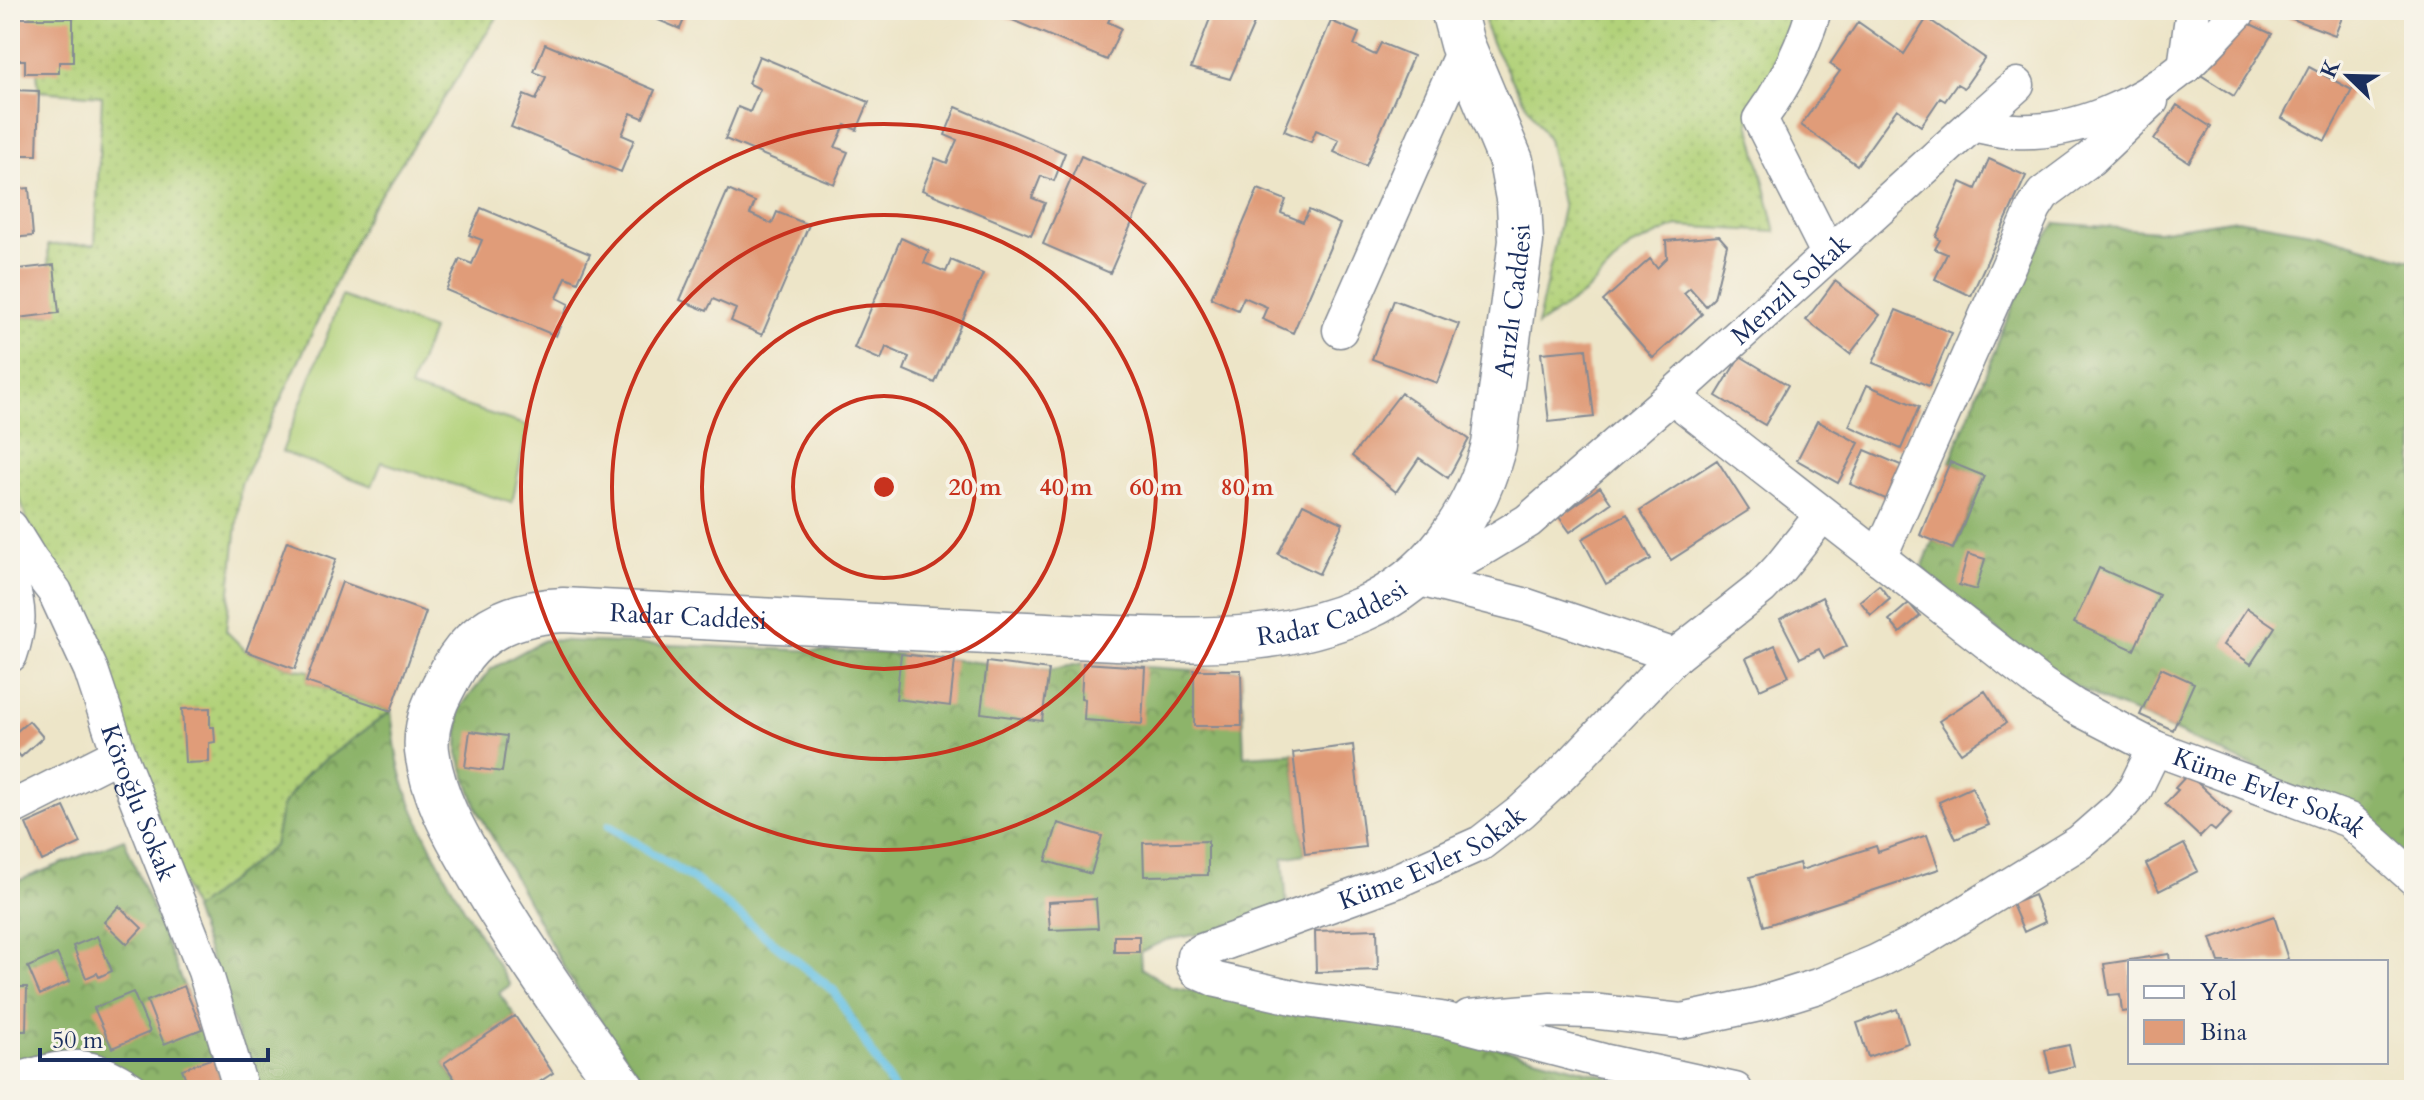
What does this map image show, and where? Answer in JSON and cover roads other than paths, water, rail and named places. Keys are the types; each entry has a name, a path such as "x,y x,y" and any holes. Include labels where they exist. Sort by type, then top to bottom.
{"street":[{"path":"1814,10 1799,55 1782,88 1760,119 1828,253"},
{"path":"1973,124 2013,131 2036,131 2096,118 2138,99 2185,67 2193,10"},
{"path":"1879,558 2034,208 2043,194 2119,135 2240,10"},
{"path":"1340,330 1459,29"},
{"name":"Arızlı Caddesi","path":"1416,578 1448,543 1474,503 1486,474 1494,445 1521,241 1519,204 1511,161 1459,29"},
{"name":"Menzil Sokak","path":"1416,578 1470,556 1528,521 1672,396 2017,85"},
{"name":"Küme Evler Sokak","path":"1672,396 2042,685 2074,706 2155,748 2349,820 2414,878"},
{"name":"Küme Evler Sokak","path":"1735,1090 1603,1061 1441,1019 1306,1000 1217,980 1197,971 1193,964 1194,956 1396,881 1481,843 1521,812 1584,753 1675,656 1761,588 1822,515"},
{"name":"Köroğlu Sokak","path":"14,546 55,592 91,670 119,754 205,971 241,1090"},
{"path":"1416,578 1527,606 1675,656"},
{"name":"Radar Caddesi","path":"623,1090 512,930 454,832 434,785 427,749 429,721 440,692 456,663 476,640 497,625 515,616 563,610 1221,641 1271,636 1308,628 1365,608 1416,578"},
{"path":"10,580 19,605 17,632 10,655"},
{"name":"Küme Evler Sokak","path":"1441,1019 1551,1010 1681,1021 1760,1004 1821,985 1926,937 2080,842 2121,806 2135,789 2155,748"},
{"path":"10,809 119,754"},
{"path":"10,1082 75,1066 95,1069 132,1090"}],"waterway":[{"path":"609,826 698,882 834,991 894,1090"}]}
